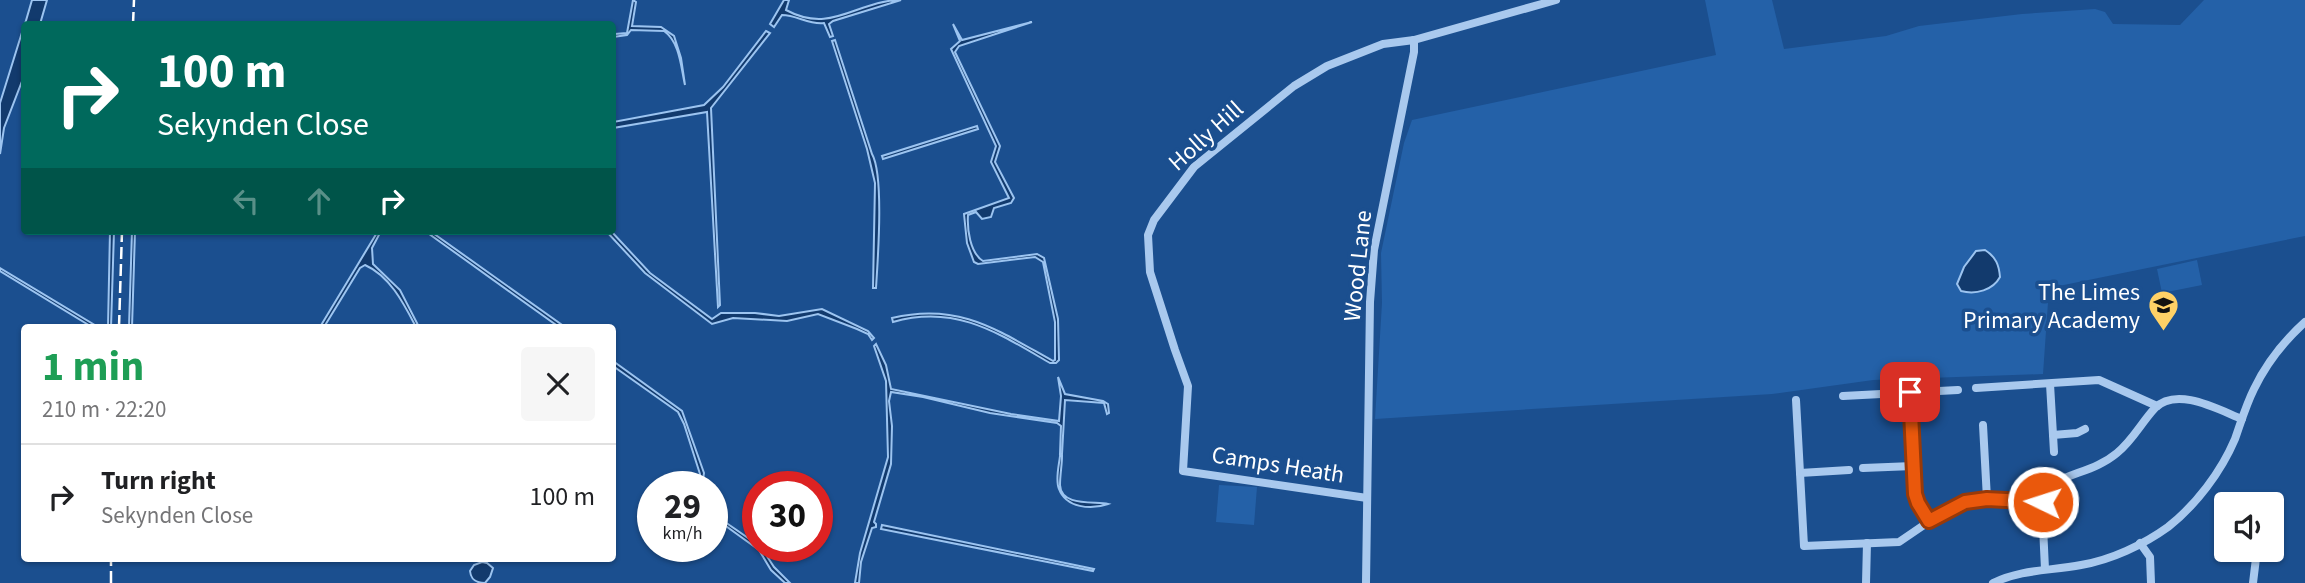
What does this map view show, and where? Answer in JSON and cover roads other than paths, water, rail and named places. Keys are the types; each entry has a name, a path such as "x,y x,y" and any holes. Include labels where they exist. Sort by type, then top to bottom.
{"street":[{"name":"Holly Hill","path":"1183,471 1188,386 1150,272 1148,235 1154,220 1194,167 1294,86 1327,66 1383,44 1413,40 1556,0"},
{"name":"Wood Lane","path":"1366,583 1370,302 1374,250 1414,52 1413,40"},
{"path":"1993,583 2020,572 2096,561 2140,543 2168,527 2191,506 2226,457 2263,372 2290,335 2305,322"},
{"path":"1976,388 2099,380 2157,406"},
{"path":"2050,384 2054,452"},
{"path":"1843,396 1958,390"},
{"path":"1910,392 1913,466 1918,503 1929,521"},
{"path":"1796,400 1804,546 1899,542 1929,521 1965,502 1987,499 2043,502"},
{"path":"2045,569 2043,502 2054,483 2090,469 2116,454 2137,433 2157,406 2167,401 2190,401 2242,419"},
{"path":"1983,425 1980,448 1987,499"},
{"path":"2053,435 2077,433 2085,429"},
{"path":"1863,468 1913,466"},
{"path":"1800,473 1849,470"},
{"name":"Camps Heath","path":"1183,471 1367,498"},
{"path":"1866,583 1867,543"},
{"path":"2140,543 2150,557 2151,583"},
{"path":"2253,583 2256,562"}],"railway":[{"path":"133,21 134,0"},
{"path":"119,324 122,235"},
{"path":"111,562 111,583"}],"place":[{"name":"The Limes Primary Academy","path":"2163,333"}]}
